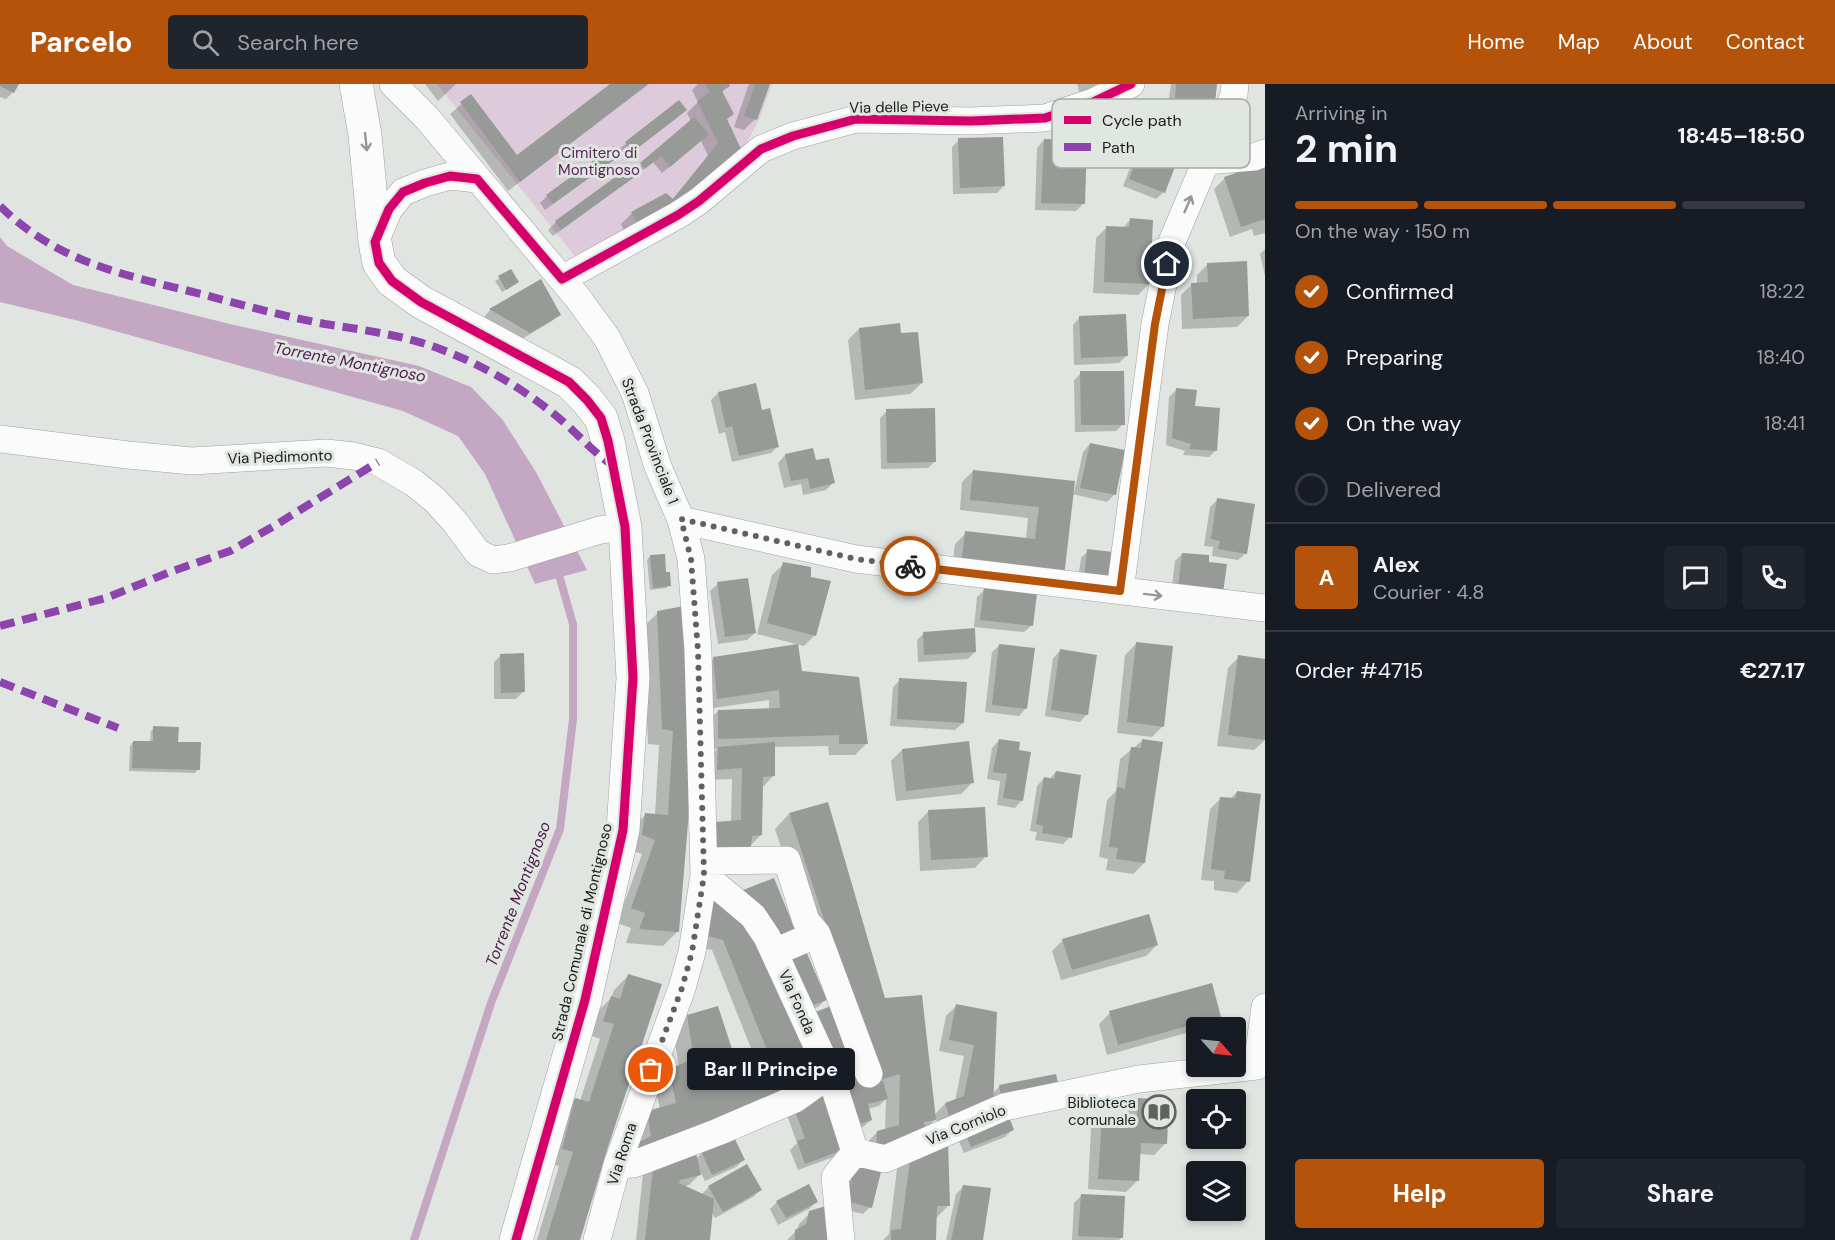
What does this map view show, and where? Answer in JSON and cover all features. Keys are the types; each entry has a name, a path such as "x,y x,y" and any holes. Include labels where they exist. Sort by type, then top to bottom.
{"street":[{"name":"Strada Comunale di Montignoso","path":"356,84 365,135 375,242 379,262 392,282 421,302 569,382 601,418 608,441 613,529 633,678 622,830 585,1000 516,1240"},
{"name":"Strada Provinciale 1","path":"393,84 410,95 477,179 562,279 607,338 635,393 658,467 681,519"},
{"name":"Via delle Pieve","path":"1099,99 1131,84"},
{"path":"1232,99 1235,84"},
{"name":"Via delle Pieve","path":"562,279 678,215 699,201 761,149 793,136 856,119 971,121 1045,118 1052,116"},
{"path":"1250,157 1265,153"},
{"path":"1120,591 1155,324 1171,244 1203,168"},
{"path":"375,242 389,209 403,192 450,176 477,179"},
{"name":"Via Piedimonto","path":"0,439 192,461 326,453 354,456 378,462 414,483 435,500 478,553 493,560 509,558 613,529"},
{"path":"681,519 856,559 1265,609"},
{"name":"Via Roma","path":"597,1240 617,1165 682,988 692,952 704,868 698,651 691,559 681,519"},
{"path":"704,868 787,860 806,921 817,934 869,1074"},
{"name":"Via Fonda","path":"704,868 753,916 775,952 830,1074 855,1152"},
{"path":"775,952 817,934"},
{"name":"Via Corniolo","path":"855,1152 885,1159 1004,1107 1139,1079 1261,1073 1265,1007"},
{"path":"617,1165 634,1164 729,1128 795,1099 830,1074"},
{"path":"841,1240 835,1177 855,1152"}],"green space":[{"name":"Cimitero di Montignoso","path":"437,84 772,84 759,120 743,149 682,207 577,259"}],"water":[{"path":"0,237 7,246 73,285 230,324 419,366 471,387 502,419 536,472 587,570 535,584 485,474 458,436 403,411 79,321 0,302"}],"building":[{"path":"0,84 19,84 14,93"},
{"path":"610,84 648,84 520,182 460,102 471,94 517,155"},
{"path":"705,84 729,84 730,86 722,91 734,114 727,119 741,149 682,204 639,227 631,212 666,193 673,199 718,143 697,101 710,92"},
{"path":"755,84 770,84 757,120 744,116"},
{"path":"1176,84 1217,84 1215,99 1175,98"},
{"path":"679,100 687,110 632,152 625,142"},
{"path":"694,117 709,134 670,167 661,156 645,169 640,163"},
{"path":"1003,137 1005,186 960,188 958,138"},
{"path":"1044,139 1052,139 1052,168 1086,168 1085,204 1041,203"},
{"path":"613,146 620,156 553,204 546,195"},
{"path":"1265,163 1265,219 1241,227 1224,177"},
{"path":"629,167 636,176 561,230 555,221"},
{"path":"1133,168 1175,168 1165,193 1129,179"},
{"path":"1130,218 1153,220 1150,284 1104,282 1106,226 1129,227"},
{"path":"1247,261 1249,316 1193,319 1191,283 1208,282 1207,263"},
{"path":"511,269 519,282 506,290 498,276"},
{"path":"541,279 561,315 530,333 489,309"},
{"path":"1126,314 1128,356 1081,358 1079,316"},
{"path":"900,323 901,333 918,332 923,383 865,390 859,328"},
{"path":"1080,371 1124,371 1125,425 1081,425"},
{"path":"756,383 762,410 770,408 779,447 739,456 732,426 726,428 718,392"},
{"path":"1176,388 1197,390 1195,406 1220,408 1217,451 1189,449 1191,444 1172,438"},
{"path":"935,408 936,462 887,463 886,409"},
{"path":"1090,443 1125,450 1116,495 1080,488"},
{"path":"813,448 816,460 829,458 835,483 810,489 808,478 791,481 785,454"},
{"path":"973,470 1075,481 1064,577 961,567 965,531 1035,539 1039,507 970,500"},
{"path":"1217,498 1255,504 1247,554 1218,549 1220,541 1211,539"},
{"path":"1087,549 1113,552 1110,581 1084,579"},
{"path":"1182,553 1209,555 1209,562 1227,564 1223,593 1178,589"},
{"path":"665,554 666,572 670,572 671,586 653,588 650,555"},
{"path":"783,562 811,567 811,577 831,581 816,636 767,623"},
{"path":"748,578 756,633 725,637 717,582"},
{"path":"984,588 1037,594 1033,626 980,620"},
{"path":"684,606 696,726 679,932 639,929 645,913 631,908 655,840 642,835 645,813 668,815 673,731 662,729 657,611"},
{"path":"975,628 976,652 924,655 923,632"},
{"path":"1136,642 1173,646 1164,727 1127,722"},
{"path":"798,644 802,671 859,677 868,744 839,744 839,735 718,739 718,710 780,708 779,690 717,699 713,657"},
{"path":"999,644 1035,648 1027,709 992,705"},
{"path":"1060,649 1097,655 1088,715 1051,710"},
{"path":"524,653 525,692 501,693 500,654"},
{"path":"1238,655 1265,659 1265,740 1228,735"},
{"path":"899,678 967,682 964,723 897,719"},
{"path":"153,726 179,727 178,742 201,742 200,770 132,768 133,741 153,741"},
{"path":"999,739 1020,742 1019,750 1031,752 1023,801 1003,798 1007,774 993,772"},
{"path":"1142,739 1163,742 1145,863 1116,859 1118,848 1109,847 1117,787 1125,789 1131,747 1141,748"},
{"path":"969,741 974,783 906,791 902,749"},
{"path":"775,742 775,776 763,777 762,835 752,836 750,857 713,861 715,822 741,820 742,768 717,770 718,747"},
{"path":"1056,771 1081,775 1072,838 1042,833 1043,826 1036,824 1044,777 1054,779"},
{"path":"1237,791 1261,794 1250,882 1224,879 1225,871 1211,869 1220,797 1235,798"},
{"path":"828,802 885,998 922,995 936,1120 924,1122 926,1136 876,1155 877,1131 899,1125 900,1074 877,1081 789,813"},
{"path":"985,807 988,857 931,860 928,810"},
{"path":"774,878 798,937 782,944 743,890"},
{"path":"715,889 749,923 822,1074 800,1090 783,1067 775,1070 723,940 707,936"},
{"path":"1149,914 1158,945 1072,970 1062,939"},
{"path":"806,951 827,1000 807,1007 790,960"},
{"path":"628,974 662,984 580,1240 546,1240 573,1152 562,1149 575,1098 589,1102 614,1024 603,1021 611,996 620,999"},
{"path":"1212,983 1221,1017 1186,1017 1186,1027 1118,1045 1109,1011"},
{"path":"836,1004 854,1055 833,1064 808,1015"},
{"path":"956,1004 997,1012 993,1106 951,1122 945,1103 964,1096 974,1045 949,1040"},
{"path":"718,1006 732,1049 714,1055 722,1073 743,1059 758,1082 777,1073 786,1099 636,1159 636,1144 651,1136 647,1111 676,1103 669,1069 694,1059 687,1015"},
{"path":"857,1068 862,1086 883,1081 888,1099 868,1104 872,1120 848,1127 835,1074"},
{"path":"1056,1074 1060,1092 1002,1102 999,1085"},
{"path":"830,1093 851,1147 805,1164 797,1141 805,1138 793,1106"},
{"path":"1138,1098 1169,1100 1167,1144 1141,1143 1139,1181 1098,1179 1102,1116 1137,1118"},
{"path":"1007,1111 1014,1130 971,1147 963,1128"},
{"path":"734,1137 745,1160 712,1175 701,1151"},
{"path":"948,1141 950,1206 937,1206 936,1240 891,1240 891,1230 901,1229 911,1153"},
{"path":"696,1153 701,1175 680,1180 679,1183 714,1199 710,1240 645,1240 654,1160"},
{"path":"857,1157 883,1164 872,1208 846,1201"},
{"path":"747,1164 762,1190 723,1212 708,1186"},
{"path":"809,1184 818,1202 786,1218 776,1201"},
{"path":"963,1185 991,1188 983,1240 951,1240"},
{"path":"1081,1194 1125,1196 1123,1238 1078,1236"},
{"path":"836,1203 839,1240 795,1240 795,1230 806,1224 809,1211"}],"waterway":[{"name":"Torrente Montignoso","path":"414,1240 491,1003 560,829 573,719 573,624 557,568"}],"marked path":[{"path":"0,206 45,241 69,254 119,273 294,317 412,340 457,356 491,372 539,402 612,465"},
{"path":"0,626 106,598 230,551 378,462"},
{"path":"0,682 118,728"}],"cycle path":[{"path":"1099,99 1131,84"},
{"path":"516,1240 585,1000 623,830 633,678 625,527 608,441 601,418 569,382 421,302 392,281 379,263 375,242 389,209 403,192 425,183 450,176 477,179 562,279 678,215 699,201 761,149 793,136 856,119 971,121 1045,118 1052,116"}],"way so far":[{"path":"651,1070 682,988 692,952 704,875 698,651 691,559 681,519 856,559 910,566"}],"place":[{"name":"Bar Il Principe","path":"651,1070"},
{"name":"Biblioteca comunale","path":"1159,1112"}],"route":[{"path":"910,566 1120,591 1155,324 1167,264"}]}
